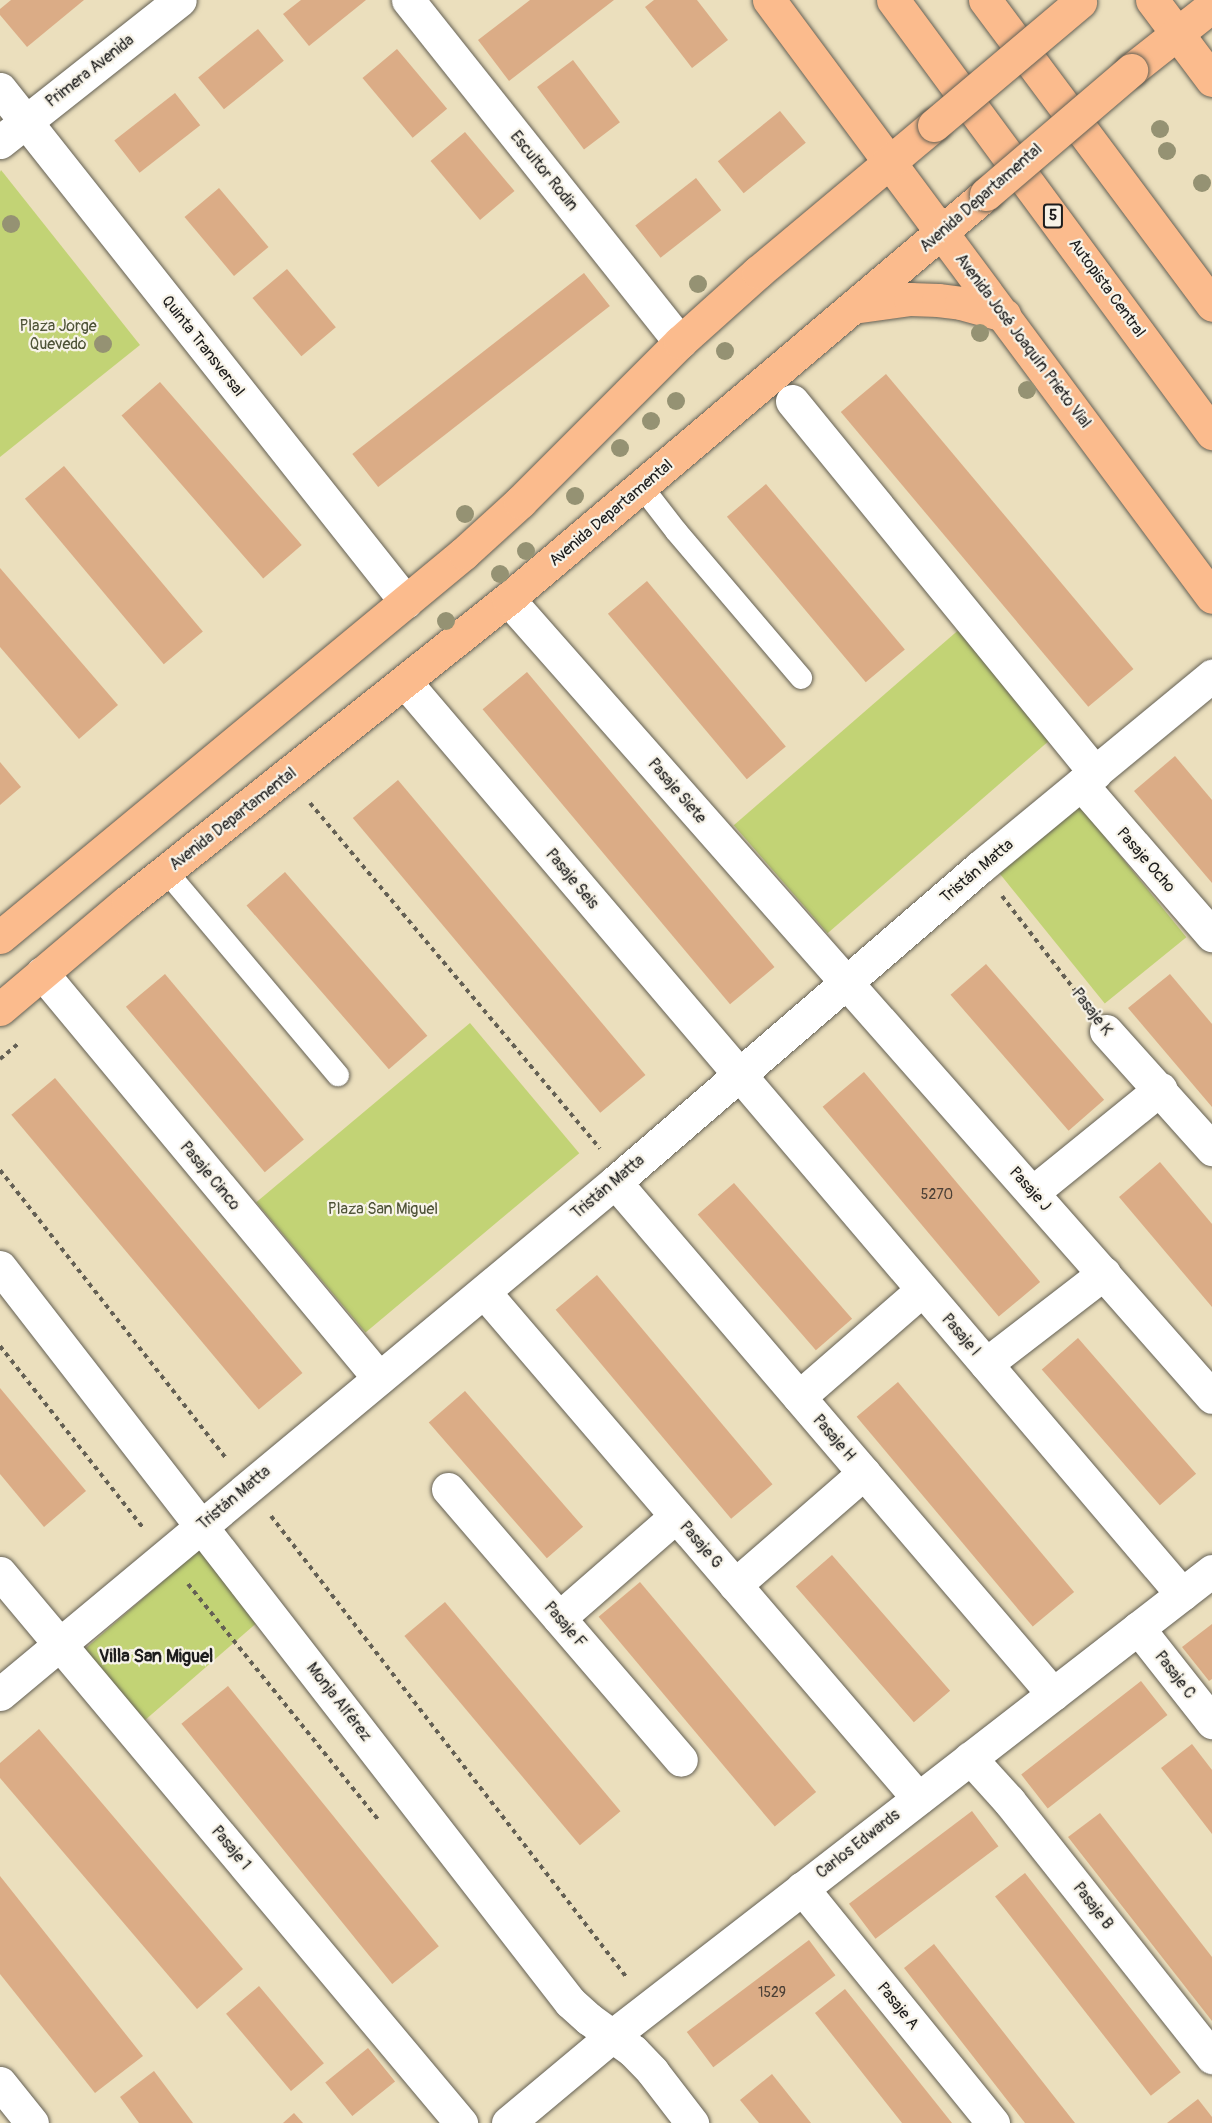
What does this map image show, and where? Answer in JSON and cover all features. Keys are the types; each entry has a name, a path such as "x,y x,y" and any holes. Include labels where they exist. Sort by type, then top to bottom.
{"main road":[{"name":"Avenida José Joaquín Prieto Vial","path":"769,0 1212,597"},
{"name":"Autopista Central","path":"893,0 1212,433"},
{"path":"986,0 1212,305"},
{"path":"1152,0 1212,80"},
{"path":"3,928 406,602 520,502 680,342 758,272 1081,1"},
{"name":"Avenida Departamental","path":"0,1009 166,871 406,683 508,599 1131,70 1212,6"},
{"path":"853,308 910,299 938,300 961,303 1004,315"}],"street":[{"name":"Primera Avenida","path":"0,142 180,0"},
{"name":"Escultor Rodin","path":"408,0 680,342"},
{"name":"Quinta Transversal","path":"0,89 406,602"},
{"name":"Pasaje Ocho","path":"792,401 1212,935"},
{"name":"Pasaje Siete","path":"508,599 845,983"},
{"name":"Tristán Matta","path":"0,1694 619,1179 980,867 1212,676"},
{"name":"Pasaje Seis","path":"406,683 739,1076"},
{"name":"Pasaje Cinco","path":"42,973 379,1378"},
{"name":"Pasaje J","path":"845,983 1033,1192 1212,1397"},
{"name":"Pasaje K","path":"1106,1031 1212,1149"},
{"name":"Pasaje I","path":"739,1076 1182,1594"},
{"path":"1033,1192 1160,1089"},
{"name":"Pasaje H","path":"619,1179 799,1397 1053,1694"},
{"name":"Monja Alférez","path":"0,1267 570,2002 633,2051 652,2071 692,2123"},
{"path":"986,1364 1104,1273"},
{"path":"799,1397 922,1290"},
{"name":"Pasaje G","path":"484,1292 918,1798"},
{"path":"735,1585 864,1473"},
{"name":"Pasaje F","path":"448,1489 681,1760"},
{"path":"559,1618 676,1516"},
{"name":"Carlos Edwards","path":"508,2123 612,2036 1212,1571"},
{"name":"Pasaje 1","path":"0,1573 461,2123"},
{"name":"Pasaje C","path":"1138,1628 1212,1722"},
{"name":"Pasaje B","path":"970,1758 1010,1801 1212,2057"},
{"name":"Pasaje A","path":"802,1888 993,2123"},
{"path":"0,2083 32,2123"}],"lane":[{"path":"642,487 676,531 801,678"},
{"path":"166,871 338,1075"}],"path":[{"path":"309,802 619,1179"},
{"name":"Pasaje K","path":"980,867 1106,1031"},
{"path":"0,1170 248,1486 649,2007"},
{"path":"0,1346 165,1556 382,1824"}],"green space":[{"name":"Plaza Jorge Quevedo","path":"1,170 140,345 0,457 0,172"},
{"path":"970,620 1064,728 828,933 734,825"},
{"path":"1080,806 1186,937 1105,1003 998,872"},
{"name":"Plaza San Miguel","path":"470,1023 579,1153 366,1333 256,1202"},
{"path":"200,1549 261,1619 140,1724 79,1654"}],"building":[{"path":"11,0 84,0 27,47 0,15 0,9"},
{"path":"301,0 366,0 309,46 283,14"},
{"path":"530,0 614,0 509,81 478,40"},
{"path":"654,0 697,0 728,40 692,68 645,7"},
{"path":"258,29 284,61 224,109 198,77"},
{"path":"397,49 447,109 413,138 363,78"},
{"path":"573,60 620,122 584,149 537,87"},
{"path":"175,93 200,125 140,173 114,140"},
{"path":"780,111 806,143 744,193 718,161"},
{"path":"465,132 514,191 480,220 431,161"},
{"path":"696,178 721,210 661,258 635,225"},
{"path":"219,188 268,247 234,276 185,217"},
{"path":"287,269 336,327 301,356 253,298"},
{"path":"584,273 610,306 378,487 352,454"},
{"path":"886,374 1133,669 1088,707 841,412"},
{"path":"160,382 302,545 263,578 122,415"},
{"path":"64,466 203,631 164,664 25,499"},
{"path":"766,484 905,649 866,682 727,517"},
{"path":"0,568 118,705 79,739 0,647"},
{"path":"647,581 786,746 747,779 608,614"},
{"path":"527,672 774,967 730,1004 483,709"},
{"path":"1175,756 1212,800 1212,883 1134,791"},
{"path":"0,762 21,787 0,805"},
{"path":"398,780 645,1075 600,1113 353,818"},
{"path":"285,872 427,1036 389,1069 247,905"},
{"path":"986,964 1104,1100 1069,1131 951,995"},
{"path":"165,974 304,1139 265,1172 126,1007"},
{"path":"1170,974 1212,1024 1212,1107 1128,1008"},
{"path":"864,1072 1040,1282 999,1317 823,1107"},
{"path":"55,1078 302,1373 259,1410 11,1115"},
{"path":"1160,1162 1212,1224 1212,1307 1119,1197"},
{"path":"734,1183 852,1319 816,1350 698,1214"},
{"path":"597,1275 772,1484 731,1519 556,1310"},
{"path":"1078,1338 1196,1474 1160,1505 1042,1369"},
{"path":"898,1382 1074,1592 1033,1627 857,1417"},
{"path":"0,1388 86,1491 44,1527 0,1474"},
{"path":"465,1391 583,1527 547,1558 429,1422"},
{"path":"832,1555 950,1691 914,1722 796,1586"},
{"path":"640,1582 816,1792 775,1827 599,1617"},
{"path":"445,1602 620,1811 580,1845 404,1636"},
{"path":"1212,1624 1212,1679 1209,1681 1182,1647"},
{"path":"1141,1681 1167,1715 1048,1808 1021,1775"},
{"path":"228,1686 439,1946 392,1984 181,1724"},
{"path":"39,1729 243,1969 197,2009 0,1778 0,1763"},
{"path":"1192,1744 1212,1770 1212,1834 1161,1768"},
{"path":"972,1811 998,1846 875,1939 849,1904"},
{"path":"1100,1813 1212,1957 1212,2021 1068,1837"},
{"path":"1025,1873 1181,2072 1151,2096 995,1896"},
{"path":"0,1876 143,2056 95,2093 0,1974"},
{"path":"809,1940 835,1975 713,2067 687,2032"},
{"path":"934,1944 1075,2123 1025,2123 904,1968"},
{"path":"259,1986 324,2063 291,2091 226,2014"},
{"path":"845,1989 952,2123 902,2123 815,2013"},
{"path":"368,2048 395,2081 352,2116 325,2083"},
{"path":"154,2071 193,2123 139,2123 120,2097"},
{"path":"772,2074 811,2123 759,2123 740,2100"},
{"path":"1198,2099 1212,2117 1212,2123 1167,2123"},
{"path":"294,2113 303,2123 283,2123"}],"district":[{"name":"Villa San Miguel","path":"156,1657"}]}
